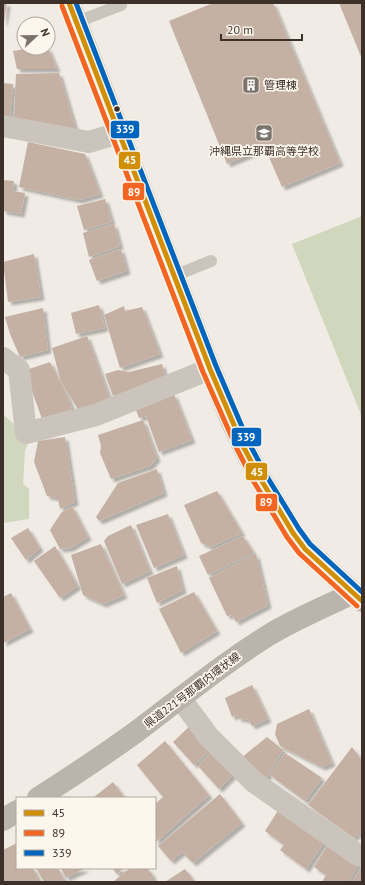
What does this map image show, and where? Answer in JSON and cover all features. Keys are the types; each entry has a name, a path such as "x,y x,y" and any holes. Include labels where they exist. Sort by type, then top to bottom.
{"main road":[{"path":"73,12 210,370 243,446 260,478 293,533 305,549 357,597"},
{"name":"県道221号那覇内環状線","path":"40,797 94,762 227,662 269,635 289,624 357,597"},
{"path":"3,820 16,812"}],"street":[{"path":"3,126 89,142 119,133"},
{"path":"3,358 19,370 26,433 96,415 210,370"},
{"path":"180,698 209,737 254,782 358,855"}],"lane":[{"path":"73,12 121,5"},
{"path":"174,276 211,261"}],"green space":[{"path":"362,214 362,417 292,244 360,217"},
{"path":"3,414 30,439 25,451 23,484 29,489 29,519 3,523"}],"building":[{"path":"3,3 7,3 4,22 3,22"},
{"name":"管理棟","path":"213,3 273,3 340,163 282,187 265,148 227,164 169,21"},
{"path":"339,3 362,3 362,59"},
{"path":"16,50 16,56 51,56 57,69 17,69 13,51"},
{"path":"59,73 75,127 69,131 14,118 16,74"},
{"path":"3,83 13,84 10,117 3,116"},
{"path":"28,142 85,154 100,194 79,200 19,187"},
{"path":"3,180 14,181 13,191 25,193 21,214 3,211"},
{"path":"105,199 112,222 84,230 77,206"},
{"path":"114,224 120,246 89,257 83,233"},
{"path":"121,249 127,271 97,281 89,260"},
{"path":"34,254 41,297 8,302 3,262"},
{"path":"99,305 105,328 76,334 71,313"},
{"path":"124,306 125,311 142,307 160,354 120,368 104,315"},
{"path":"43,308 48,350 20,357 10,334 5,317"},
{"path":"87,336 110,399 79,411 61,382 52,348"},
{"path":"50,362 68,397 72,409 42,419 32,391 29,369"},
{"path":"162,364 165,376 113,396 105,374 118,370 129,372"},
{"path":"174,394 192,440 159,452 146,416 139,418 136,410"},
{"path":"143,420 157,458 150,466 111,479 100,453 101,446 98,435"},
{"path":"65,437 75,502 60,509 58,498 47,496 34,462 38,441"},
{"path":"157,469 164,493 99,521 96,517 118,483"},
{"path":"217,491 242,533 211,547 201,543 184,505"},
{"path":"72,506 88,537 70,548 60,549 50,530 61,513"},
{"path":"168,514 184,555 154,568 136,525"},
{"path":"131,525 150,571 122,584 104,541 108,536"},
{"path":"28,528 40,548 26,560 11,538"},
{"path":"243,536 254,553 208,575 199,556"},
{"path":"101,544 124,595 103,604 83,595 71,555"},
{"path":"55,546 78,586 60,598 34,561"},
{"path":"256,554 268,605 236,622 232,615 227,616 209,578"},
{"path":"177,566 183,590 157,603 147,578"},
{"path":"194,592 217,631 181,653 159,609"},
{"path":"11,593 30,629 3,643 3,597"},
{"path":"252,685 268,719 252,726 248,719 239,719 237,715 232,717 225,698"},
{"path":"309,709 332,763 322,767 280,746 275,734 277,724"},
{"path":"192,724 213,747 194,765 173,742"},
{"path":"267,737 283,750 265,780 241,758"},
{"path":"165,741 209,795 156,842 156,803 163,797 137,765"},
{"path":"352,747 362,761 362,838 357,834 354,838 308,805"},
{"path":"214,749 236,772 219,789 198,766"},
{"path":"285,753 322,778 305,801 270,775"},
{"path":"113,782 124,797 94,797"},
{"path":"220,794 242,823 193,863 182,852 171,861 158,846"},
{"path":"279,809 325,841 306,869 280,850 284,845 265,831"},
{"path":"329,843 359,864 348,882 322,882 326,875 314,867"},
{"path":"16,844 16,869 34,869 40,882 3,882 3,850"},
{"path":"362,866 362,882 352,882"},
{"path":"37,869 58,869 64,880 60,882 44,882"},
{"path":"62,869 84,869 66,878"},
{"path":"113,869 123,869 117,874"},
{"path":"129,869 148,869 152,874 154,882 114,882"},
{"path":"185,869 195,882 165,882"}],"transit line":[{"name":"45","path":"69,3 210,369 243,446 260,478 293,533 305,549 362,601"},
{"name":"339","path":"76,3 216,366 249,443 266,475 299,529 310,544 362,592"},
{"name":"89","path":"62,6 203,372 237,449 254,482 287,537 299,553 357,606"}],"place":[{"name":"管理棟","path":"251,85"},
{"name":"沖縄県立那覇高等学校","path":"264,133"}]}
